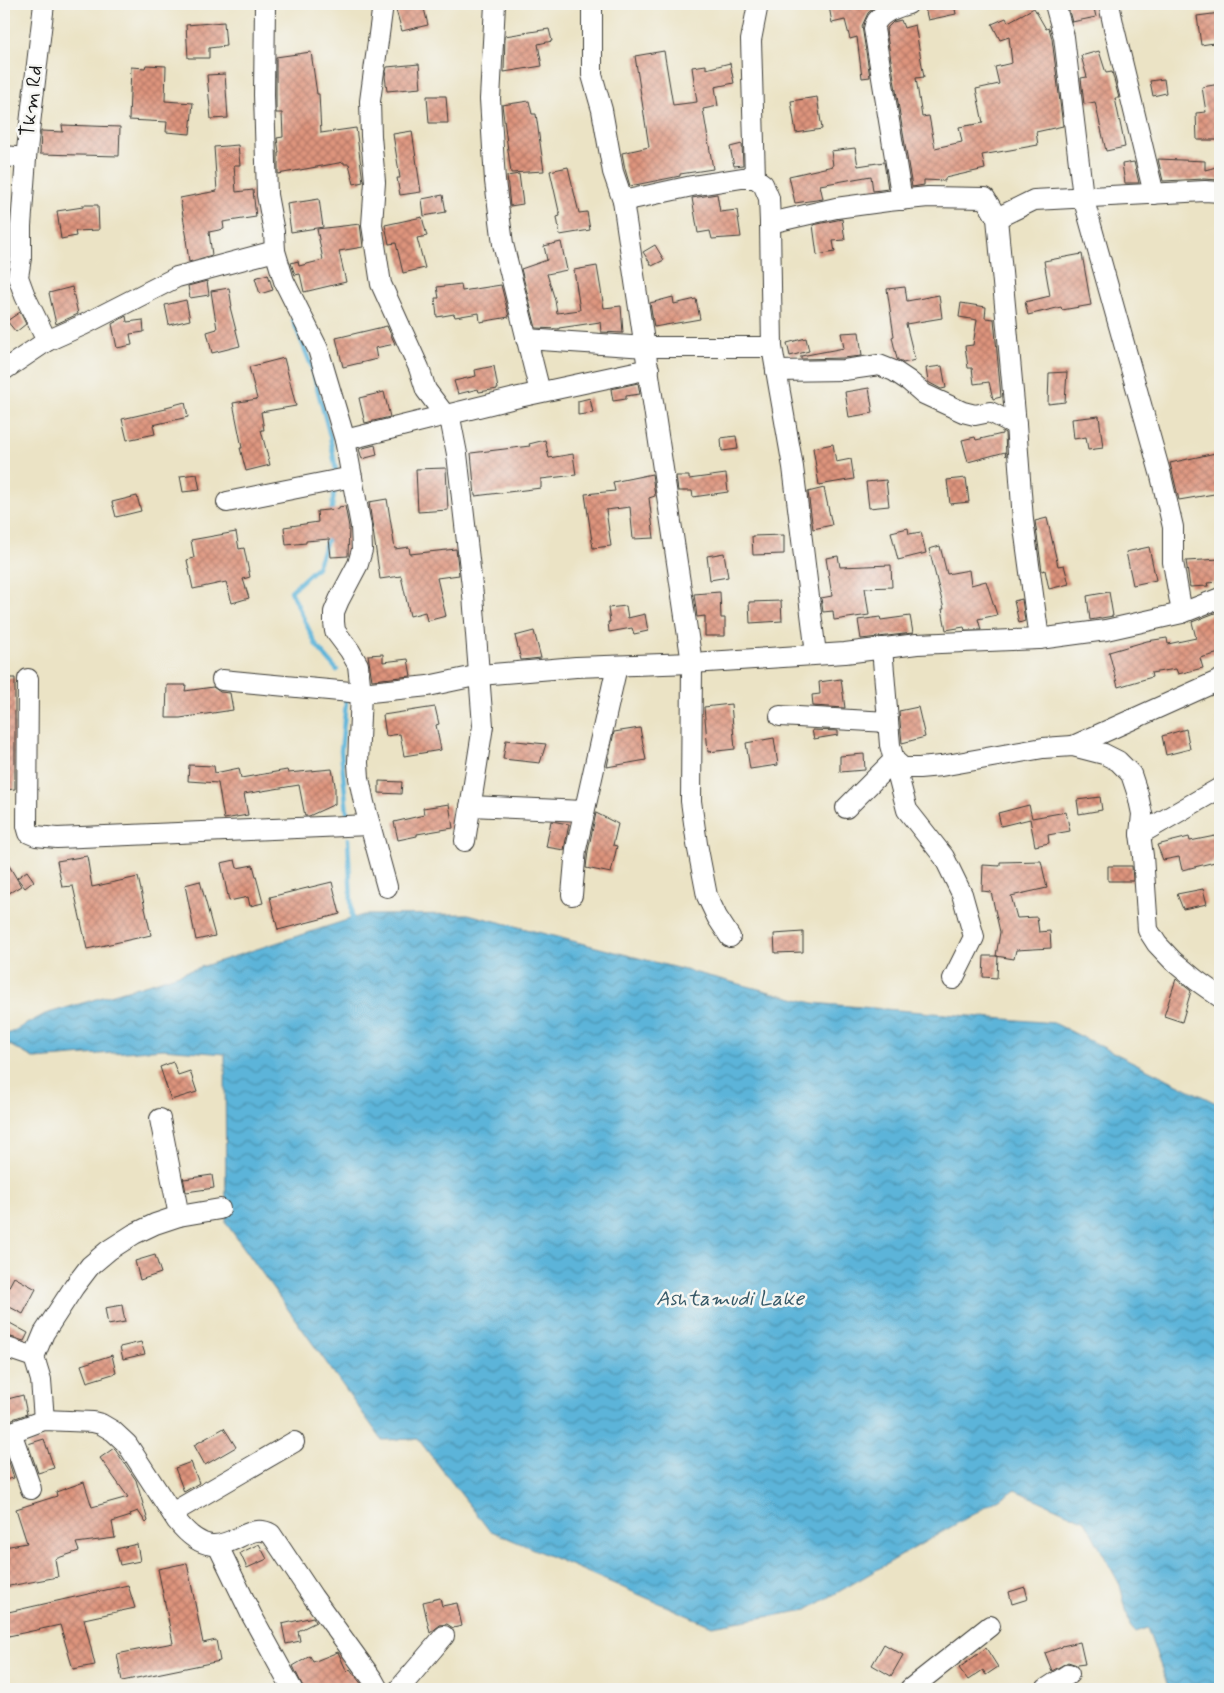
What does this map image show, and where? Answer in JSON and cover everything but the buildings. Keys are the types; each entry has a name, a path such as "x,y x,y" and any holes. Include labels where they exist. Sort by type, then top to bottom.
{"street":[{"name":"Tkm Rd","path":"44,4 26,158 21,226 21,258 18,277 47,341"},
{"path":"265,4 266,194 274,232 275,251 284,281 318,349 345,440 361,526 362,550 358,564 334,612 334,622 335,631 350,651 358,666 361,693 358,763 364,802 387,887"},
{"path":"383,4 370,101 370,136 374,182 372,225 382,284 419,368 426,390 443,415 451,423 457,454 473,595 483,726 465,841"},
{"path":"495,4 490,99 495,181 502,244 540,392"},
{"path":"592,4 592,74 602,110 613,172 623,201 692,663 691,802 697,844 708,896 717,917 730,937"},
{"path":"755,178 751,40 758,4"},
{"path":"902,200 874,26 881,16 908,4"},
{"path":"1055,4 1064,37 1083,196 1161,476 1173,527 1173,562 1182,612"},
{"path":"1109,4 1154,194"},
{"path":"4,156 26,158"},
{"path":"623,201 692,186 742,178 755,178 763,184 768,198 770,223 772,348 799,512 816,654"},
{"path":"997,218 1034,200 1083,196 1220,192"},
{"path":"770,223 836,208 902,200 928,197 985,198 997,218 1023,520 1039,640"},
{"path":"4,370 47,341 83,325 176,277 275,251"},
{"path":"526,339 646,347 772,348"},
{"path":"776,371 844,370 879,365 902,376 924,394 963,412 975,415 990,412 1016,425"},
{"path":"345,440 540,392 649,369"},
{"path":"227,502 352,477"},
{"path":"222,680 361,693 428,686 480,675 692,663 917,644 1039,640 1106,630 1182,612 1220,598"},
{"path":"882,648 888,722 894,760 907,810 944,857 962,894 974,937 953,979"},
{"path":"572,895 576,849 617,666"},
{"path":"28,679 27,826 29,833 36,836 57,838 370,825"},
{"path":"1073,746 1220,680"},
{"path":"780,716 888,722"},
{"path":"894,760 904,768 919,768 986,759 1042,748 1073,746 1104,754 1118,761 1131,774 1142,814 1140,834 1148,930 1157,944 1173,961 1220,997"},
{"path":"846,808 894,760"},
{"path":"1140,834 1220,788"},
{"path":"470,806 584,811"},
{"path":"160,1119 179,1216"},
{"path":"44,1420 41,1380 34,1357 44,1333 90,1266 109,1250 134,1234 156,1224 179,1216 220,1209"},
{"path":"4,1346 34,1357"},
{"path":"31,1489 7,1433 44,1420 101,1424 121,1437 135,1454 172,1513 187,1533 196,1541 206,1545 218,1546 257,1531 266,1531 271,1534 378,1689"},
{"path":"172,1513 294,1442"},
{"path":"218,1546 252,1616 292,1689"},
{"path":"910,1689 990,1626"},
{"path":"399,1689 444,1636"},
{"path":"1046,1689 1069,1674"}],"water":[{"name":"Ashtamudi Lake","path":"468,914 813,1003 1054,1023 1220,1105 1220,1689 1169,1689 1147,1628 1135,1632 1130,1626 1120,1585 1085,1521 1015,1490 807,1610 712,1626 489,1530 418,1439 382,1440 226,1223 225,1054 163,1049 35,1059 4,1042 4,1036 45,1014 151,983 363,915"}],"waterway":[{"path":"261,232 263,239"},
{"path":"293,320 311,365 330,436 337,476"},
{"path":"331,515 335,486"},
{"path":"329,535 317,567 291,591 316,645 337,670"},
{"path":"344,696 346,702 341,751 347,813"},
{"path":"348,839 352,922"}]}
